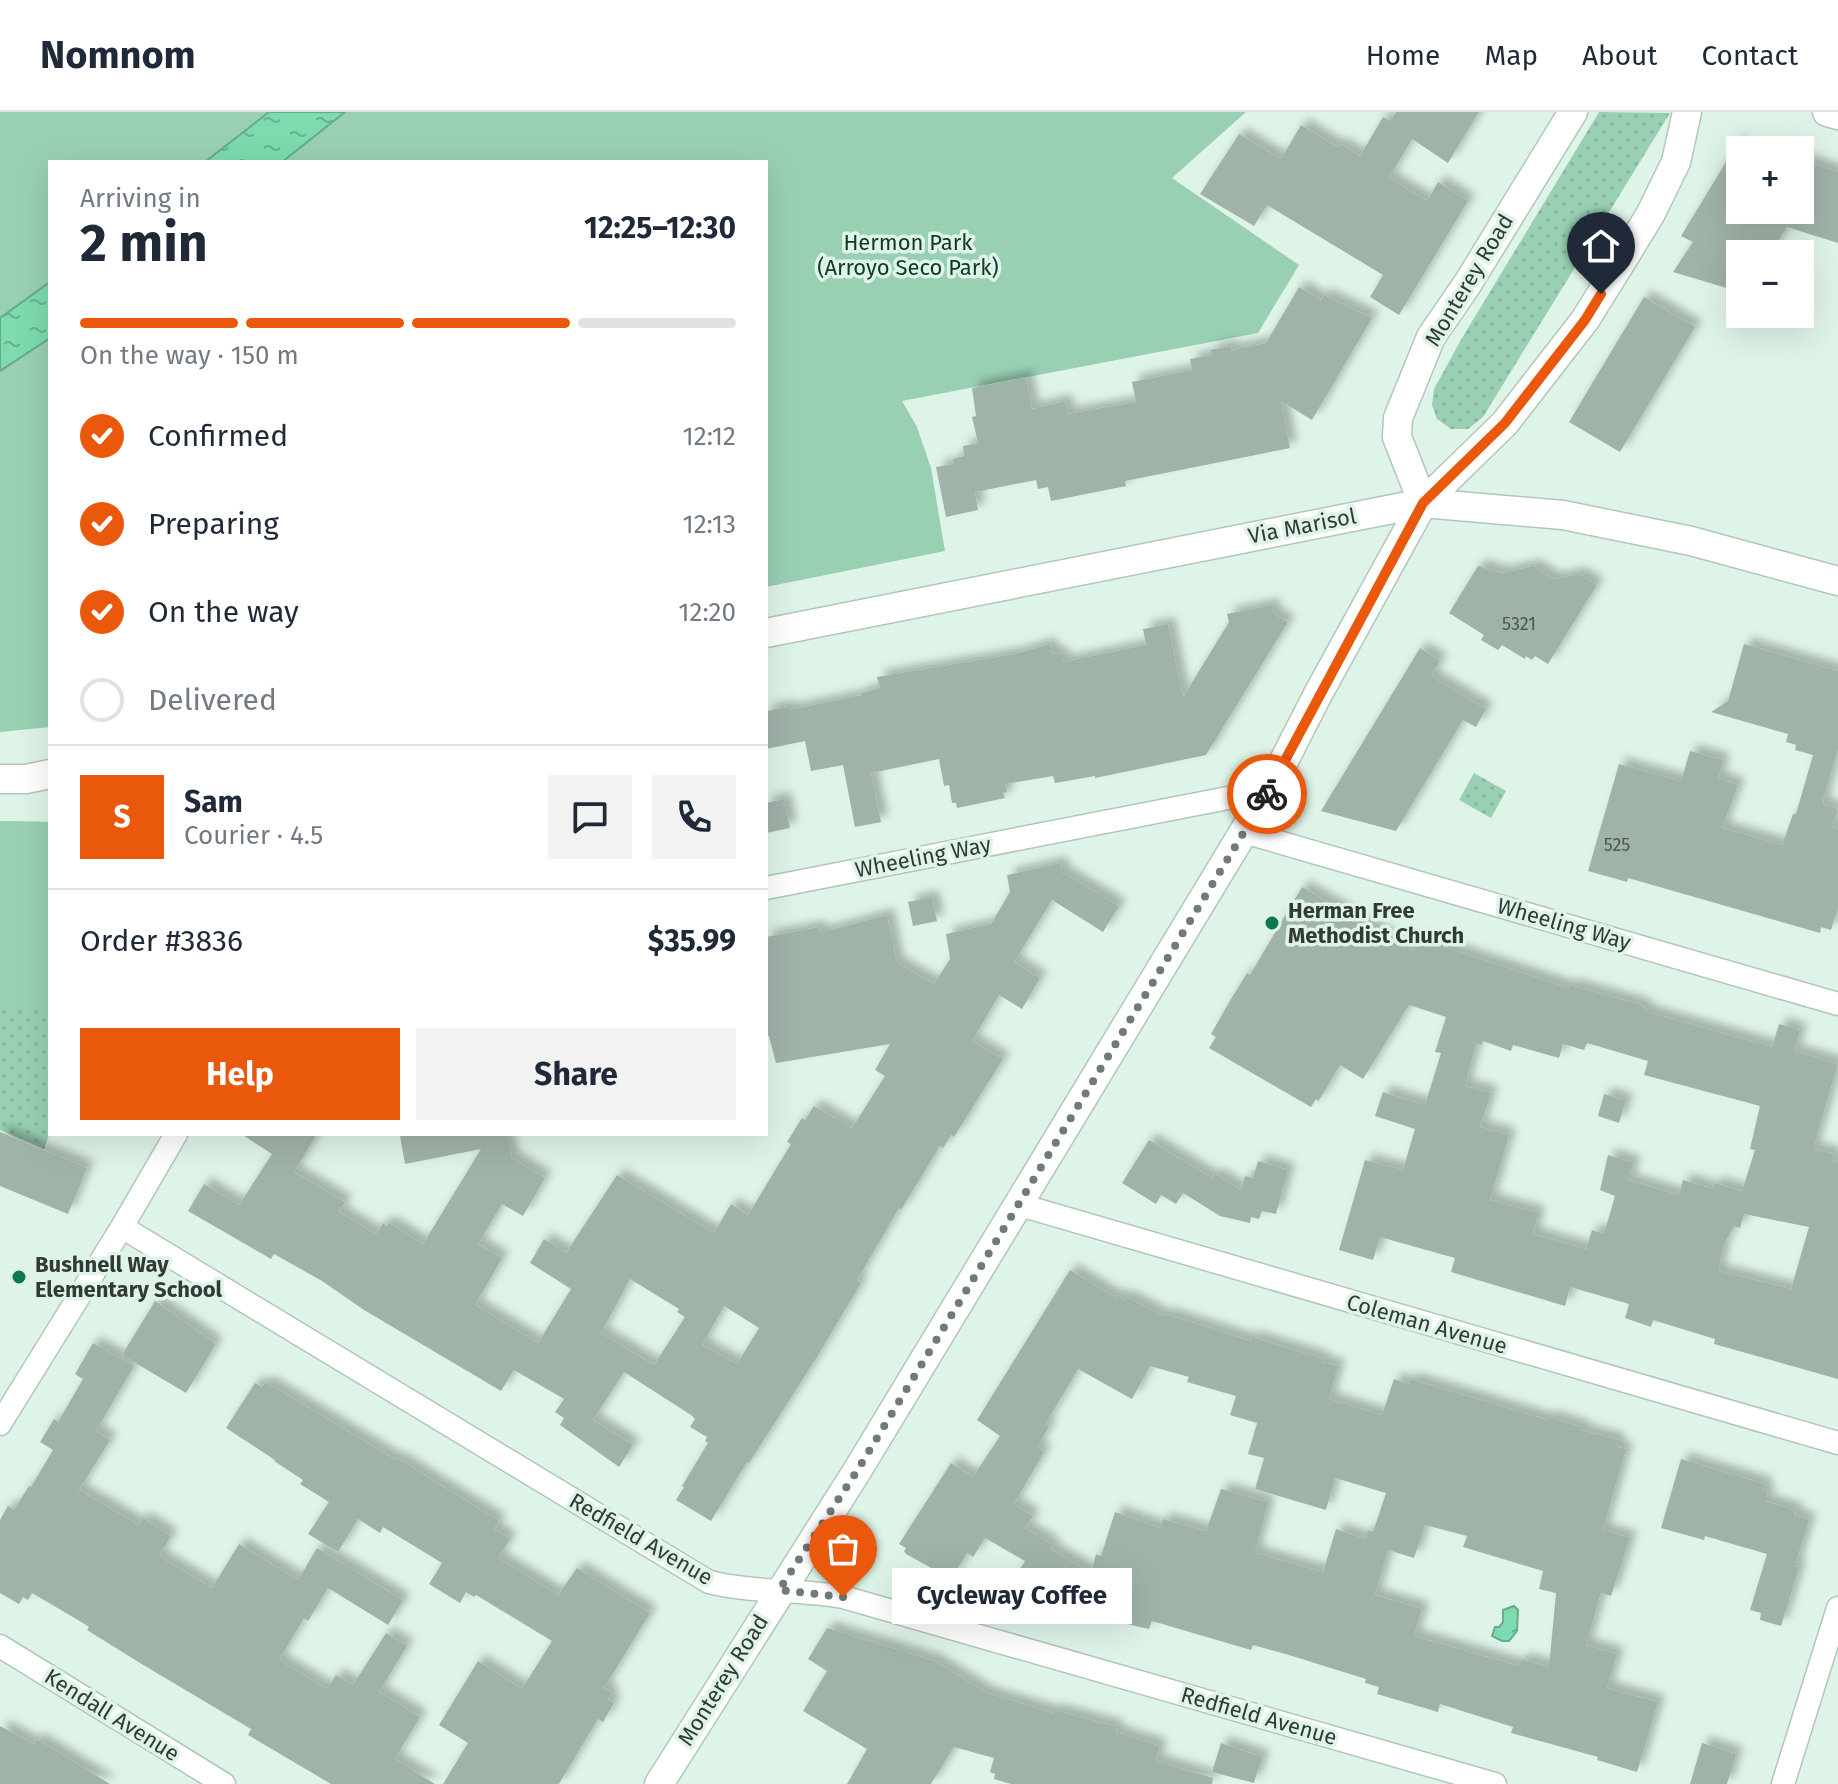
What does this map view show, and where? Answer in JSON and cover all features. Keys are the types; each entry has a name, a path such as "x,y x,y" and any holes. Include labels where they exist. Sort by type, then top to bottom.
{"street":[{"name":"Monterey Road","path":"1423,503 1397,437 1398,418 1431,337 1468,283 1573,112"},
{"name":"Monterey Road","path":"659,1784 857,1471 1244,832 1423,503 1505,423 1585,320 1650,215 1676,162 1687,112"},
{"path":"1827,112 1838,115"},
{"name":"Via Marisol","path":"768,633 1423,503 1563,515 1691,541 1838,581"},
{"path":"0,779 48,774"},
{"name":"Wheeling Way","path":"768,888 1269,790"},
{"name":"Wheeling Way","path":"1244,832 1838,1004"},
{"path":"0,1424 175,1136"},
{"name":"Coleman Avenue","path":"1017,1204 1838,1443"},
{"name":"Redfield Avenue","path":"122,1227 709,1582 744,1590 779,1590 843,1597 1495,1784"},
{"path":"1783,1784 1838,1608"},
{"name":"Kendall Avenue","path":"0,1646 224,1784"}],"green space":[{"name":"Hermon Park (Arroyo Seco Park)","path":"0,112 1246,112 1172,178 1299,265 1258,333 902,401 917,427 931,468 945,551 768,587 768,160 48,160 48,727 0,732"},
{"path":"1599,112 1670,113 1483,417 1468,429 1451,429 1437,419 1432,405 1434,389"},
{"path":"1474,773 1506,791 1491,818 1459,800"},
{"path":"0,821 48,822 49,1136 44,1149 0,1130"},
{"path":"0,821 48,822 48,1008 0,1007"}],"water":[{"path":"269,112 345,112 285,160 208,160"},
{"path":"48,283 48,339 0,371 0,318"},
{"path":"1514,1606 1518,1610 1517,1631 1509,1641 1492,1636 1495,1627 1503,1622 1503,1610"}],"building":[{"path":"1396,112 1479,112 1448,163 1412,139 1389,178 1427,201 1438,182 1468,201 1399,315 1370,297 1383,275 1267,205 1254,226 1200,194 1239,134 1281,159 1301,125 1360,156 1383,117 1390,121"},
{"path":"1726,162 1726,224 1814,224 1814,164 1838,172 1838,243 1787,227 1779,240 1726,240 1726,288 1673,272 1693,242 1681,236"},
{"path":"1299,287 1321,300 1324,295 1372,318 1312,420 1281,401 1290,448 1125,481 1126,486 1051,501 1048,487 1038,489 1036,480 975,492 978,510 946,517 936,467 954,464 953,459 964,456 963,446 978,443 972,417 976,416 972,388 1026,377 1032,409 1065,401 1068,414 1136,402 1132,382 1192,370 1190,359 1212,355 1210,350 1231,346 1232,350 1266,343"},
{"path":"1644,297 1695,327 1620,452 1569,422"},
{"path":"1478,566 1502,573 1533,566 1554,579 1579,574 1597,585 1548,664 1535,656 1532,660 1526,656 1525,659 1502,645 1498,650 1481,640 1484,635 1449,613"},
{"path":"1272,605 1274,614 1288,622 1206,755 1095,778 1055,783 1053,776 1005,784 1005,798 957,808 956,803 952,803 949,785 944,786 939,759 871,773 881,822 855,827 843,765 811,771 805,741 768,749 768,711 789,707 789,710 862,695 880,688 877,677 1015,654 1050,644 1052,654 1061,653 1063,662 1146,645 1143,629 1168,624 1183,697 1229,622 1227,614"},
{"path":"1744,644 1838,671 1838,749 1823,800 1824,805 1838,809 1832,827 1838,829 1838,908 1831,930 1821,927 1820,933 1628,878 1627,882 1588,871 1619,764 1681,781 1690,751 1723,760 1718,778 1738,785 1722,828 1782,845 1793,814 1796,814 1813,755 1795,750 1796,745 1786,742 1788,734 1711,712 1728,701"},
{"path":"1420,648 1440,661 1431,676 1486,709 1476,727 1463,720 1396,831 1321,811"},
{"path":"784,799 790,828 768,833 768,803"},
{"path":"1061,863 1062,872 1119,906 1103,932 1052,900 1014,962 1040,978 1022,1009 999,995 972,1041 1003,1059 954,1137 951,1135 943,1148 940,1146 901,1210 899,1208 857,1280 861,1283 817,1357 711,1521 676,1500 708,1443 705,1441 707,1437 690,1427 695,1419 691,1415 624,1372 593,1420 633,1445 619,1467 560,1425 564,1418 555,1412 564,1399 514,1370 501,1391 364,1310 322,1281 274,1254 271,1259 188,1211 204,1184 239,1205 272,1154 244,1136 316,1136 294,1172 345,1202 339,1212 376,1234 383,1223 387,1226 389,1223 423,1244 481,1149 405,1164 400,1136 507,1136 512,1158 545,1178 523,1216 502,1204 478,1244 502,1258 475,1305 538,1343 571,1289 530,1263 544,1239 566,1253 617,1175 714,1233 731,1204 748,1215 791,1144 787,1142 802,1118 805,1120 814,1106 852,1128 885,1076 875,1070 890,1044 776,1063 768,1036 768,937 819,927 820,933 887,915 897,963 934,984 950,959 946,934 991,924 1010,892 1007,875","holes":["630,1279 679,1309 677,1312 685,1317 654,1365 601,1333","724,1306 759,1328 737,1364 702,1345"]},
{"path":"1302,887 1413,951 1417,938 1569,988 1570,985 1642,1005 1648,1012 1772,1047 1779,1024 1800,1030 1794,1051 1838,1064 1813,1149 1835,1154 1833,1161 1838,1162 1838,1379 1714,1344 1715,1339 1653,1320 1651,1327 1625,1318 1629,1304 1570,1287 1565,1306 1451,1272 1455,1258 1380,1237 1373,1260 1339,1250 1365,1160 1403,1170 1415,1129 1375,1116 1383,1092 1425,1105 1441,1053 1435,1052 1446,1017 1409,1005 1363,1079 1340,1065 1321,1097 1311,1107 1209,1048 1216,1037 1211,1034 1247,973 1250,975","holes":["1483,1041 1511,1051 1513,1045 1559,1058 1563,1044 1584,1050 1587,1043 1648,1061 1644,1075 1760,1106 1750,1149 1755,1150 1742,1191 1715,1183 1713,1189 1683,1180 1679,1195 1628,1180 1634,1163 1608,1155 1600,1190 1615,1196 1604,1234 1592,1230 1586,1249 1533,1234 1538,1213 1490,1200 1509,1135 1480,1127 1491,1093 1465,1086 1476,1043 1482,1045","1744,1214 1809,1227 1791,1289 1718,1271 1724,1244 1734,1226 1740,1228"]},
{"path":"932,897 937,921 913,926 908,902"},
{"path":"1604,1094 1626,1100 1619,1123 1598,1116"},
{"path":"0,1132 87,1168 68,1214 0,1186"},
{"path":"1149,1140 1212,1178 1215,1174 1241,1190 1245,1176 1253,1178 1258,1161 1288,1170 1276,1214 1262,1211 1259,1219 1251,1217 1250,1223 1220,1216 1183,1193 1176,1204 1161,1195 1156,1204 1122,1183"},
{"path":"1070,1270 1116,1298 1117,1295 1126,1300 1127,1297 1165,1317 1166,1314 1251,1341 1252,1337 1338,1366 1329,1399 1382,1415 1394,1379 1409,1384 1410,1379 1548,1420 1549,1417 1618,1440 1617,1447 1626,1449 1603,1530 1630,1538 1611,1596 1601,1593 1586,1645 1617,1654 1607,1688 1658,1702 1637,1772 1597,1760 1598,1757 1511,1733 1513,1727 1440,1704 1438,1712 1377,1694 1379,1687 1365,1683 1366,1679 1253,1645 1251,1650 1152,1621 1149,1629 1119,1622 1122,1612 1053,1590 1040,1607 1009,1588 1025,1561 985,1538 973,1557 967,1553 951,1579 906,1554 906,1548 899,1544 951,1463 973,1477 1000,1436 977,1420","holes":["1150,1366 1189,1377 1187,1382 1236,1396 1230,1415 1257,1423 1248,1454 1264,1458 1255,1489 1326,1510 1335,1478 1386,1493 1373,1532 1368,1530 1365,1539 1336,1529 1323,1572 1255,1553 1268,1502 1221,1489 1206,1531 1163,1519 1160,1528 1115,1512 1101,1556 1096,1554 1091,1573 1051,1549 1053,1545 1025,1528 1033,1516 1014,1504 1044,1452 1037,1447 1049,1427 1045,1425 1078,1369 1132,1399","1425,1525 1467,1536 1463,1547 1543,1571 1539,1589 1556,1593 1549,1667 1521,1659 1519,1666 1414,1636 1422,1609 1375,1595 1388,1550 1414,1558"]},
{"path":"155,1301 216,1344 186,1393 122,1355"},
{"path":"93,1343 134,1366 96,1431 110,1440 79,1490 139,1525 143,1518 171,1536 159,1556 212,1588 239,1544 298,1580 317,1548 403,1600 388,1625 328,1588 308,1621 304,1618 279,1660 327,1689 336,1675 353,1685 386,1633 407,1646 379,1692 420,1717 395,1759 435,1784 331,1784 248,1735 251,1729 140,1663 87,1630 89,1627 83,1623 32,1593 28,1600 23,1597 19,1604 0,1593 0,1520 8,1506 14,1510 53,1450 40,1442 54,1419 58,1422 83,1379 75,1374"},
{"path":"266,1382 499,1521 494,1529 510,1539 498,1558 558,1595 577,1568 650,1613 604,1688 612,1693 608,1699 614,1703 603,1722 598,1719 559,1784 443,1784 468,1743 439,1725 478,1661 522,1689 552,1641 476,1595 474,1597 466,1592 460,1603 429,1584 442,1563 383,1527 380,1533 358,1519 338,1552 308,1534 329,1502 300,1484 303,1480 226,1428 255,1383 262,1387"},
{"path":"1681,1459 1765,1484 1763,1490 1768,1491 1765,1501 1796,1510 1794,1515 1809,1520 1781,1626 1760,1620 1761,1613 1750,1610 1767,1554 1705,1536 1704,1540 1661,1528"},
{"path":"827,1628 935,1661 987,1693 1117,1727 1116,1732 1160,1746 1156,1761 1213,1778 1212,1784 1011,1784 994,1779 995,1774 990,1772 994,1758 954,1747 931,1784 847,1784 867,1749 803,1711 827,1671 808,1659"},
{"path":"0,1726 34,1744 37,1739 110,1784 0,1784"},
{"path":"1221,1743 1262,1757 1254,1783 1212,1772"},
{"path":"1702,1743 1736,1754 1727,1784 1690,1784"}],"way so far":[{"path":"843,1597 779,1590 857,1471 1267,794"}],"place":[{"name":"Herman Free Methodist Church","path":"1272,923"},
{"name":"Bushnell Way Elementary School","path":"19,1277"},
{"name":"Cycleway Coffee","path":"843,1597"}],"route":[{"path":"1267,794 1423,503 1505,423 1585,320 1601,294"}]}
